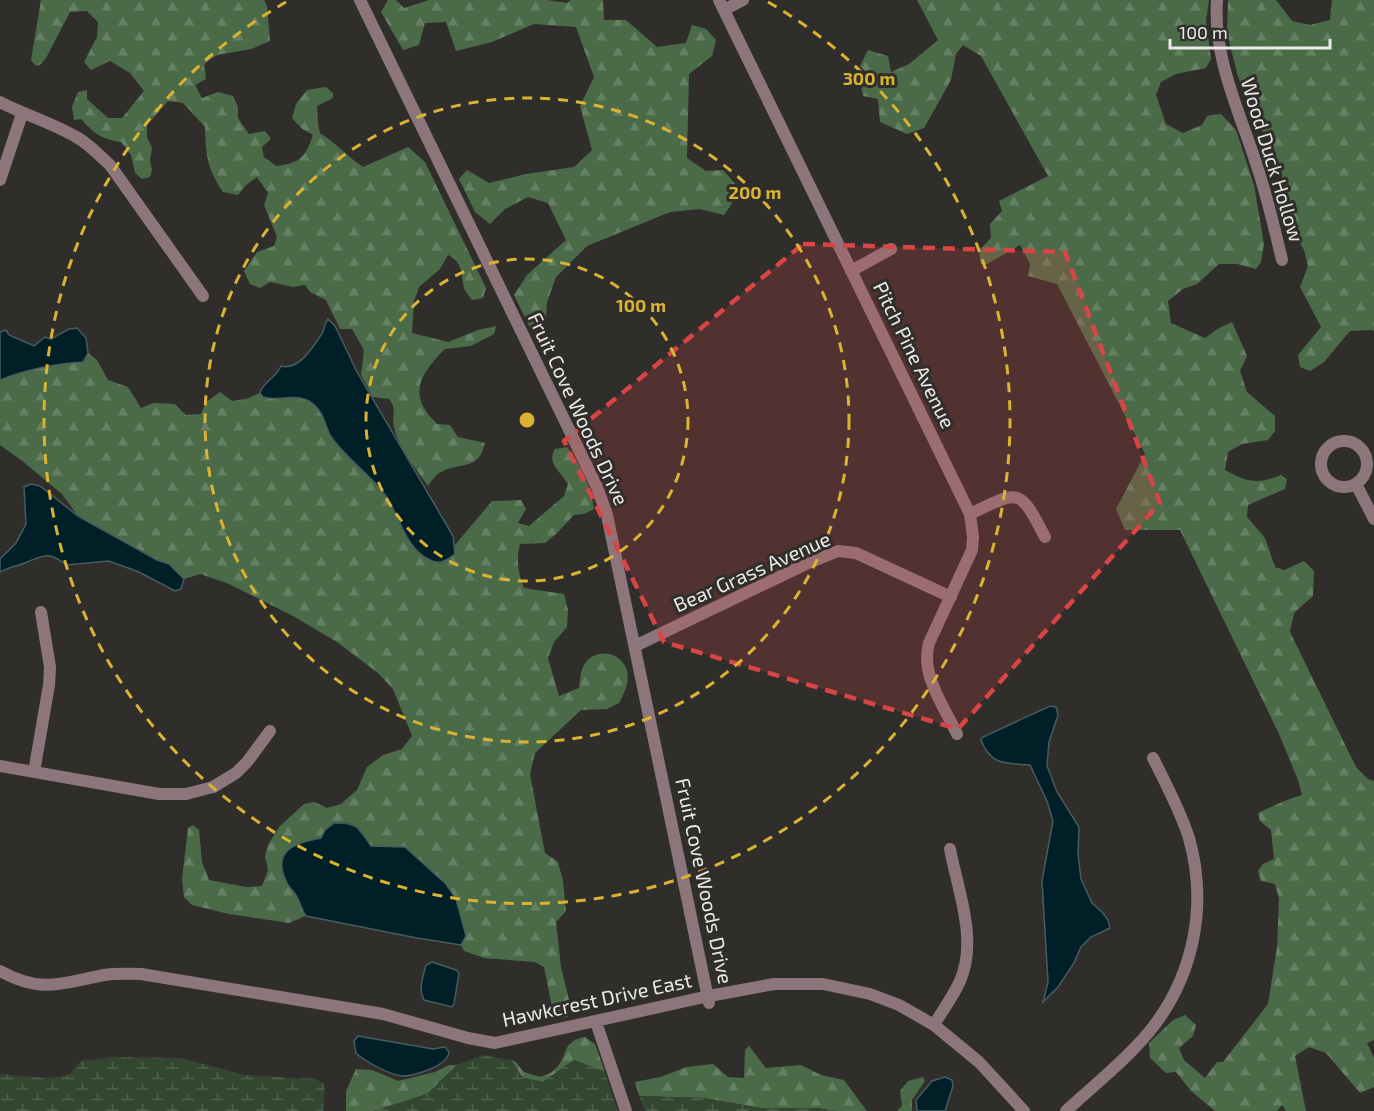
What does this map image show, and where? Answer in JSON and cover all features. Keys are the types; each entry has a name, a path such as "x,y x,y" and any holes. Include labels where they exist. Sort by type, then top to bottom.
{"street":[{"name":"Fruit Cove Woods Drive","path":"360,0 597,487 613,539 709,1000"},
{"path":"721,5 742,0"},
{"name":"Wood Duck Hollow","path":"1217,0 1219,44 1225,74 1263,185 1282,260"},
{"name":"Pitch Pine Avenue","path":"721,5 970,514 974,537 972,550 929,643 926,664 928,674 957,734"},
{"path":"0,102 80,139 110,165 203,296"},
{"path":"0,180 22,114"},
{"path":"851,271 891,249"},
{"path":"1339,441 1347,441 1360,446 1370,457 1365,473 1356,484 1349,486 1335,484 1329,480 1322,469 1324,452 1339,441"},
{"path":"1356,484 1374,519"},
{"path":"970,514 1008,497 1020,498 1029,506 1045,537"},
{"name":"Bear Grass Avenue","path":"635,646 838,551 856,553 951,597"},
{"path":"34,772 49,686 50,667 41,612"},
{"path":"0,766 159,794 186,794 213,787 236,773 270,731"},
{"path":"1066,1111 1149,1032 1174,995 1191,952 1198,913 1194,859 1180,815 1153,758"},
{"path":"934,1025 960,981 967,951 966,929 950,849"},
{"name":"Hawkcrest Drive East","path":"0,971 25,982 59,985 105,975 141,974 383,1014 484,1042 506,1042 709,1000 774,984 823,984 847,988 889,1001 908,1009 934,1025 979,1062 1024,1111"},
{"path":"596,1022 626,1111"}],"highlighted area":[{"path":"803,244 1065,252 1160,503 958,729 664,642 564,441"}],"green space":[{"path":"41,0 264,0 267,6 270,41 251,49 217,55 204,64 206,79 195,85 202,98 218,92 233,96 238,107 238,118 249,134 265,131 271,139 262,147 264,157 276,166 296,161 304,154 313,135 301,128 292,118 296,104 307,90 326,87 333,93 333,98 317,106 320,133 363,167 408,147 425,162 486,288 483,298 472,300 465,290 459,265 448,255 440,269 419,287 414,301 412,333 448,342 478,330 496,326 494,334 471,346 445,349 423,377 419,394 428,414 437,424 450,425 458,437 485,443 478,458 468,464 441,472 428,486 399,442 394,427 392,403 389,399 373,397 361,375 364,350 352,329 340,329 326,300 310,292 305,285 293,287 270,282 260,288 250,284 244,271 257,252 274,246 277,237 264,205 268,193 257,177 238,195 223,192 208,161 205,127 183,103 168,101 147,125 147,137 152,148 150,160 152,170 150,177 142,179 135,173 131,155 121,142 99,135 81,119 74,120 72,107 78,92 87,90 87,99 108,118 122,118 144,91 130,73 110,61 91,70 84,62 97,37 98,22 87,11 70,12 46,58 36,66 31,60"},
{"path":"388,0 396,0 404,8 429,0 547,0 567,3 571,0 603,0 604,20 626,20 657,47 686,43 692,25 706,29 716,40 712,56 689,74 687,158 706,171 723,170 738,187 731,205 724,215 700,209 670,212 587,246 556,277 547,302 546,320 540,327 530,328 514,295 527,275 566,240 548,203 528,197 505,209 490,224 475,212 459,179 467,170 489,183 526,174 574,167 592,150 580,106 594,77 576,27 534,24 492,42 456,51 446,22 425,23 419,45 403,50 381,12"},
{"path":"917,0 1209,0 1206,21 1211,59 1206,68 1176,74 1161,82 1156,95 1166,124 1183,133 1202,125 1207,116 1221,114 1236,130 1254,185 1264,244 1261,262 1256,269 1237,264 1219,264 1197,284 1183,289 1168,301 1171,323 1205,338 1232,322 1247,356 1240,371 1247,392 1275,416 1275,431 1268,440 1242,444 1228,452 1225,470 1252,481 1281,475 1287,479 1285,489 1248,505 1247,517 1265,538 1275,567 1284,570 1304,561 1314,571 1313,596 1294,613 1290,632 1356,767 1368,779 1374,781 1374,1040 1367,1043 1374,1058 1374,1087 1360,1093 1326,1053 1309,1047 1295,1056 1306,1111 1286,1111 1282,1105 1277,1111 1215,1111 1191,1091 1176,1072 1166,1073 1150,1058 1149,1043 1173,1020 1185,1015 1196,1025 1193,1036 1179,1048 1184,1060 1205,1078 1217,1062 1223,1062 1268,1004 1277,947 1279,899 1275,884 1261,881 1258,871 1263,864 1274,859 1271,830 1260,821 1258,813 1302,795 1279,734 1180,530 1125,530 1116,509 1145,454 1057,284 1028,276 1030,264 1020,245 987,264 981,264 979,250 991,238 990,224 1002,211 999,201 1048,176 981,56 963,45 956,54 951,80 924,128 907,134 880,122 878,99 863,96 860,80 870,76 860,66 868,50 888,56 891,72 909,64 938,40"},
{"path":"1228,0 1276,0 1292,21 1310,25 1330,20 1332,0 1374,0 1374,332 1373,330 1350,331 1324,362 1310,371 1300,367 1298,355 1321,327 1300,287 1308,266 1304,250 1281,210 1285,187 1272,143 1253,119 1237,73 1227,33"},
{"path":"88,353 97,360 108,380 128,387 141,408 153,403 175,404 186,415 201,414 206,402 220,392 232,401 246,399 260,393 272,399 297,398 315,405 322,413 332,437 390,502 413,544 429,559 440,563 455,554 455,545 492,501 521,500 526,509 518,523 529,526 564,496 568,484 552,459 555,449 567,447 585,476 594,509 584,514 574,515 545,543 520,544 518,566 520,577 524,588 564,594 568,610 567,627 554,642 548,658 559,696 579,688 581,672 586,663 598,654 618,658 624,664 628,679 619,703 607,709 581,710 535,753 530,774 545,853 558,862 563,881 566,911 556,922 561,967 570,1004 568,1017 559,1018 552,1007 544,967 535,962 484,958 464,951 461,945 466,936 456,900 446,884 405,847 371,847 361,831 352,824 341,822 331,826 321,838 299,844 282,857 288,885 298,897 306,916 289,923 229,914 192,905 184,897 182,879 188,828 193,825 199,830 202,862 209,880 246,887 262,886 268,870 265,856 268,845 279,827 304,804 314,802 327,808 341,804 357,790 367,767 383,755 402,749 412,736 393,689 378,673 337,642 293,616 227,583 200,574 184,579 169,564 157,560 78,516 62,494 0,445 0,380 41,368 83,362"},
{"path":"585,1037 595,1044 605,1072 574,1060 543,1082 523,1078 511,1060 516,1062 524,1072 540,1077 552,1072 558,1066 571,1042"},
{"path":"749,1046 766,1068 801,1065 821,1075 844,1080 867,1111 761,1108 703,1098 639,1096 635,1082 660,1077 687,1067 713,1064 728,1077 744,1078 745,1050"},
{"path":"482,1055 511,1060 523,1078 543,1082 574,1060 605,1072 618,1111 374,1111 427,1094 457,1065"},
{"path":"113,1057 181,1058 245,1075 316,1079 325,1085 323,1111 0,1111 0,1074 46,1078 69,1075 81,1061"},
{"path":"449,1065 457,1065 427,1094 374,1111 346,1111 346,1091 356,1069 372,1070 398,1081 435,1072"},
{"path":"923,1077 925,1081 912,1100 912,1111 897,1111 902,1106 900,1091 908,1081"},
{"path":"639,1096 703,1098 761,1108 817,1108 837,1111 645,1111"}],"water":[{"path":"328,319 335,326 357,372 453,536 455,554 446,560 433,561 415,548 386,496 336,443 316,406 300,398 269,398 263,397 260,393 281,366 294,365 305,356 323,332"},
{"path":"77,328 86,338 88,353 83,362 41,368 0,380 0,332 6,330 9,335 34,346 45,337 51,339 69,329"},
{"path":"31,484 40,486 78,516 157,560 169,564 184,579 181,589 175,591 139,572 109,561 66,565 56,558 47,556 0,572 0,559 16,543 26,524 24,487"},
{"path":"1050,706 1056,707 1058,715 1049,742 1047,766 1057,792 1079,827 1078,855 1081,879 1092,903 1108,920 1110,928 1091,937 1081,947 1074,963 1058,987 1043,1002 1048,982 1042,881 1053,821 1047,801 1030,765 1000,762 990,755 981,740 983,737"},
{"path":"334,823 353,825 364,835 371,846 405,847 446,884 456,899 466,936 461,945 306,916 287,883 282,863 284,856 294,846 321,838 325,830"},
{"path":"432,962 459,973 452,1007 424,1000 421,992 422,978 426,965"},
{"path":"358,1036 433,1049 445,1047 449,1052 443,1062 437,1066 402,1076 378,1067 356,1053 354,1041"},
{"path":"945,1077 952,1080 953,1086 945,1111 917,1111 916,1100 932,1081"}]}
